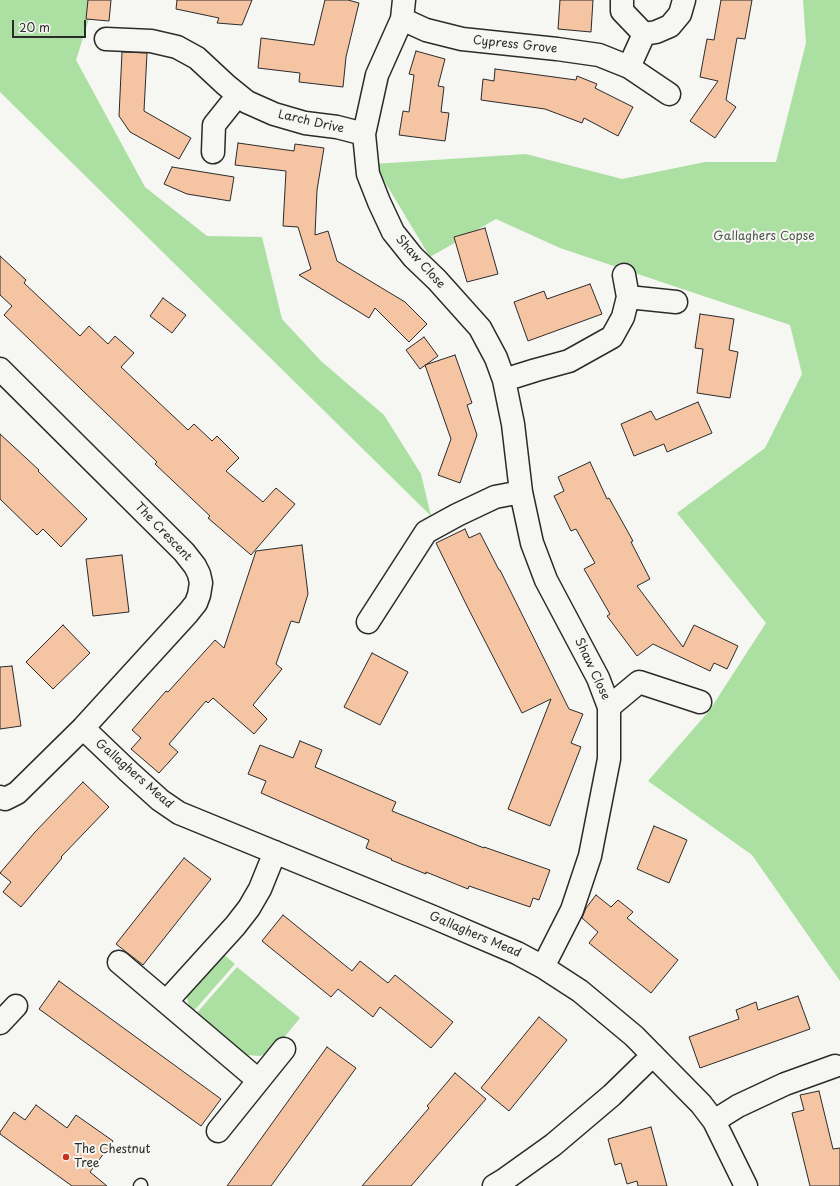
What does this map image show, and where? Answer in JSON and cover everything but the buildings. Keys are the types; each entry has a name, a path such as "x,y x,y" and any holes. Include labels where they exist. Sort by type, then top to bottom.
{"street":[{"path":"622,0 622,11 644,34"},
{"path":"644,34 656,32 670,26 680,14 684,0"},
{"name":"Cypress Grove","path":"403,10 426,30 462,39 557,49 598,56 629,67 669,94"},
{"name":"Shaw Close","path":"403,10 377,76 364,134 368,174 379,202 394,232 413,257 437,280 480,328 496,358 504,380 513,424 521,492 532,543 546,580 564,611 598,678 609,707 609,759 590,856 572,910 543,967"},
{"path":"629,67 644,34"},
{"name":"Larch Drive","path":"106,38 151,40 177,47 197,58 247,102 274,114 305,123 337,127 364,134"},
{"path":"213,152 214,125 238,95"},
{"path":"504,380 569,361 612,337 623,317 628,296 624,275"},
{"path":"628,296 676,302"},
{"name":"The Crescent","path":"0,369 184,552 195,566 201,583 199,595 192,608 83,728 17,793 4,799 0,797"},
{"path":"368,622 426,532 495,497 521,492"},
{"path":"609,707 639,682 700,702"},
{"name":"Gallaghers Mead","path":"83,728 160,800 179,813 517,953 543,967 580,991 634,1036 701,1104 714,1121 746,1186"},
{"path":"166,1002 235,926 249,908 260,889 275,852"},
{"path":"119,962 258,1080"},
{"path":"0,1023 16,1006"},
{"path":"218,1131 284,1049"},
{"path":"494,1186 553,1145 612,1095 653,1055"},
{"path":"714,1121 738,1106 785,1084 834,1066"}],"green space":[{"path":"0,0 95,0 76,60 145,187 207,236 262,237 282,319 321,361 384,415 421,474 431,516 0,92"},
{"name":"Gallaghers Copse","path":"803,0 840,0 840,981 752,855 648,781 709,711 766,623 677,513 765,448 802,374 790,325 560,248 496,219 430,257 374,164 526,154 622,179 705,162 776,162 806,43"},
{"path":"222,953 235,964 192,1013 187,998 190,990"},
{"path":"237,967 300,1018 273,1051 260,1056 239,1053 194,1016"}],"place":[{"name":"The Chestnut Tree","path":"66,1157"}]}
